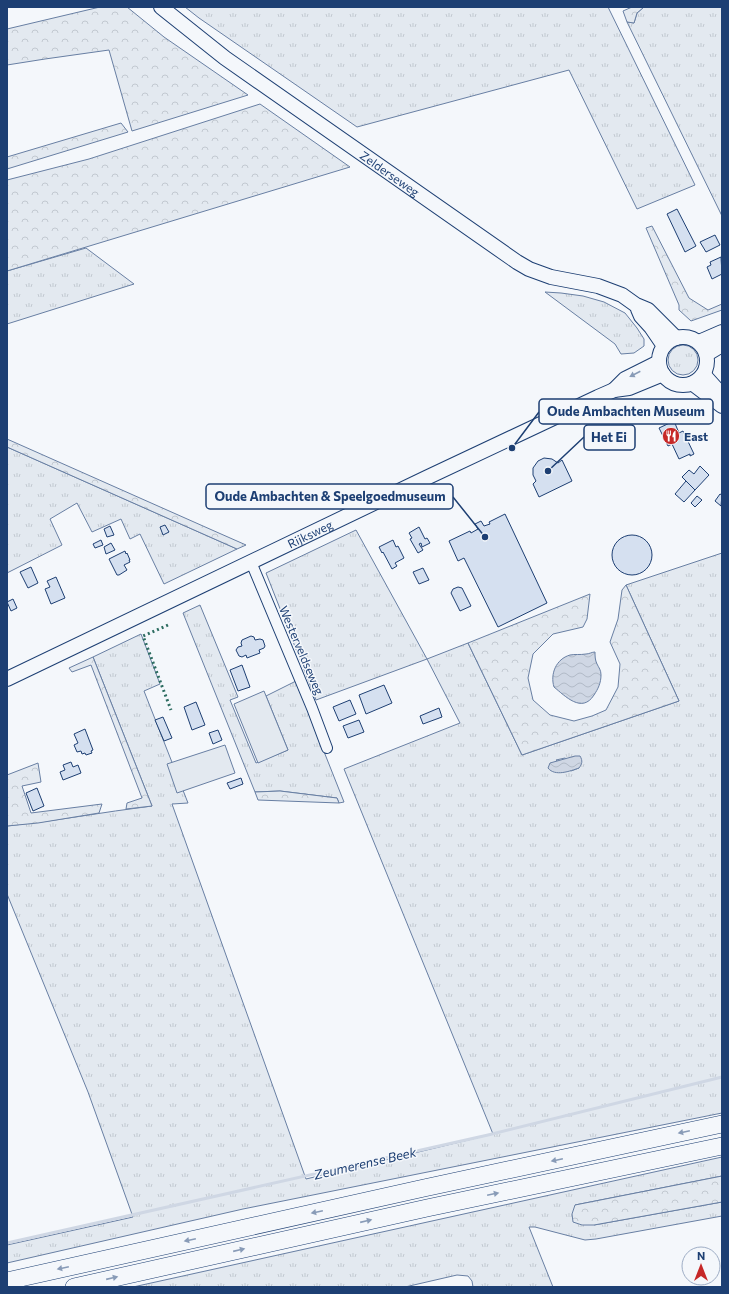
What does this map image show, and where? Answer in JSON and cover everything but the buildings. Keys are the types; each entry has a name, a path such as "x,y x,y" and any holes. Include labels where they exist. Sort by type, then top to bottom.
{"highway":[{"path":"7,1280 722,1124"},
{"path":"74,1287 427,1208 722,1146"}],"main road":[{"name":"Zelderseweg","path":"162,7 225,58 518,262 529,269 551,277 585,283 622,295 636,305 648,310 676,338"},
{"name":"Zelderseweg","path":"636,305 641,316 651,327 664,346"},
{"path":"699,342 722,332"},
{"path":"684,336 699,342 707,354 708,365 698,379 680,385 667,380 661,368 661,351 664,346 669,341 684,336"},
{"path":"707,354 722,345"},
{"name":"Rijksweg","path":"7,679 426,478 614,390 629,388 661,368"},
{"path":"698,379 722,395"},
{"path":"698,379 722,406"}],"street":[{"name":"Westerveldseweg","path":"251,562 312,708 327,748"}],"green space":[{"path":"100,7 127,7 164,37 248,95 132,131 109,50 7,65 7,29"},
{"path":"185,7 608,7 695,185 637,209 569,70 357,127"},
{"path":"632,7 644,7 637,13 634,23 627,22 623,11"},
{"path":"644,7 722,7 722,216 627,22 634,23 637,13"},
{"path":"260,104 350,167 7,271 7,180 89,159"},
{"path":"121,123 128,132 7,169 7,157"},
{"path":"652,226 689,298 708,310 722,304 722,310 691,321 679,310 679,305 646,228"},
{"path":"86,248 134,284 7,324 7,271"},
{"path":"545,292 583,296 604,302 625,313 644,339 644,346 634,353 621,354 615,344"},
{"path":"683,345 694,349 698,360 694,371 683,375 672,371 668,360 672,349"},
{"path":"7,439 246,545 237,549 7,447"},
{"path":"7,447 237,549 164,584 140,534 130,539 121,519 92,532 77,503 50,519 62,545 7,573"},
{"path":"356,530 427,659 316,700 266,573"},
{"path":"722,553 722,1113 243,1209 7,1263 7,1245 133,1217 88,1092 7,894 7,826 152,806 93,657 141,634 160,684 144,691 188,803 172,804 306,1179 493,1134 344,769 460,723 427,659 468,643 522,755 679,701 626,585","holes":["565,758 579,768 571,771 556,760"]},
{"path":"626,585 679,701 522,755 468,643 590,594 587,619 583,627 553,634 533,654 528,678 533,700 550,715 574,721 592,716 606,710 618,687 620,664 610,642 618,619 622,590"},
{"path":"200,605 238,697 230,700 256,763 288,750 266,696 296,681 344,802 339,803 337,798 280,791 255,792 183,613"},
{"path":"93,657 152,806 126,809 127,803 142,798 91,665 72,672 69,668"},
{"path":"264,691 288,750 258,763 234,704"},
{"path":"225,745 235,773 177,793 167,764"},
{"path":"38,763 41,782 22,786 31,813 102,804 99,813 38,823 7,826 7,775"},
{"path":"280,791 337,798 339,803 258,800 255,792"},
{"path":"722,1157 722,1176 575,1205 594,1225 722,1202 722,1216 585,1240 535,1227 529,1227 553,1287 473,1287 472,1281 468,1276 457,1275 405,1287 133,1287"},
{"path":"722,1176 722,1202 594,1225 582,1225 573,1222 572,1214 575,1205"}],"water":[{"path":"595,652 596,661 601,673 598,688 594,695 584,703 574,702 554,687 553,677 555,668 561,660 570,655"},
{"path":"580,756 582,759 579,768 559,773 551,771 548,768 550,763"}],"waterway":[{"name":"Zeumerense Beek","path":"7,1243 488,1135 722,1077"}],"hedge":[{"path":"591,420 619,407 684,402"},
{"path":"168,625 143,636 171,710"}],"place":[{"name":"East","path":"671,436"},
{"name":"Oude Ambachten Museum","path":"512,448"},
{"name":"Het Ei","path":"548,471"},
{"name":"Oude Ambachten & Speelgoedmuseum","path":"485,537"}]}
